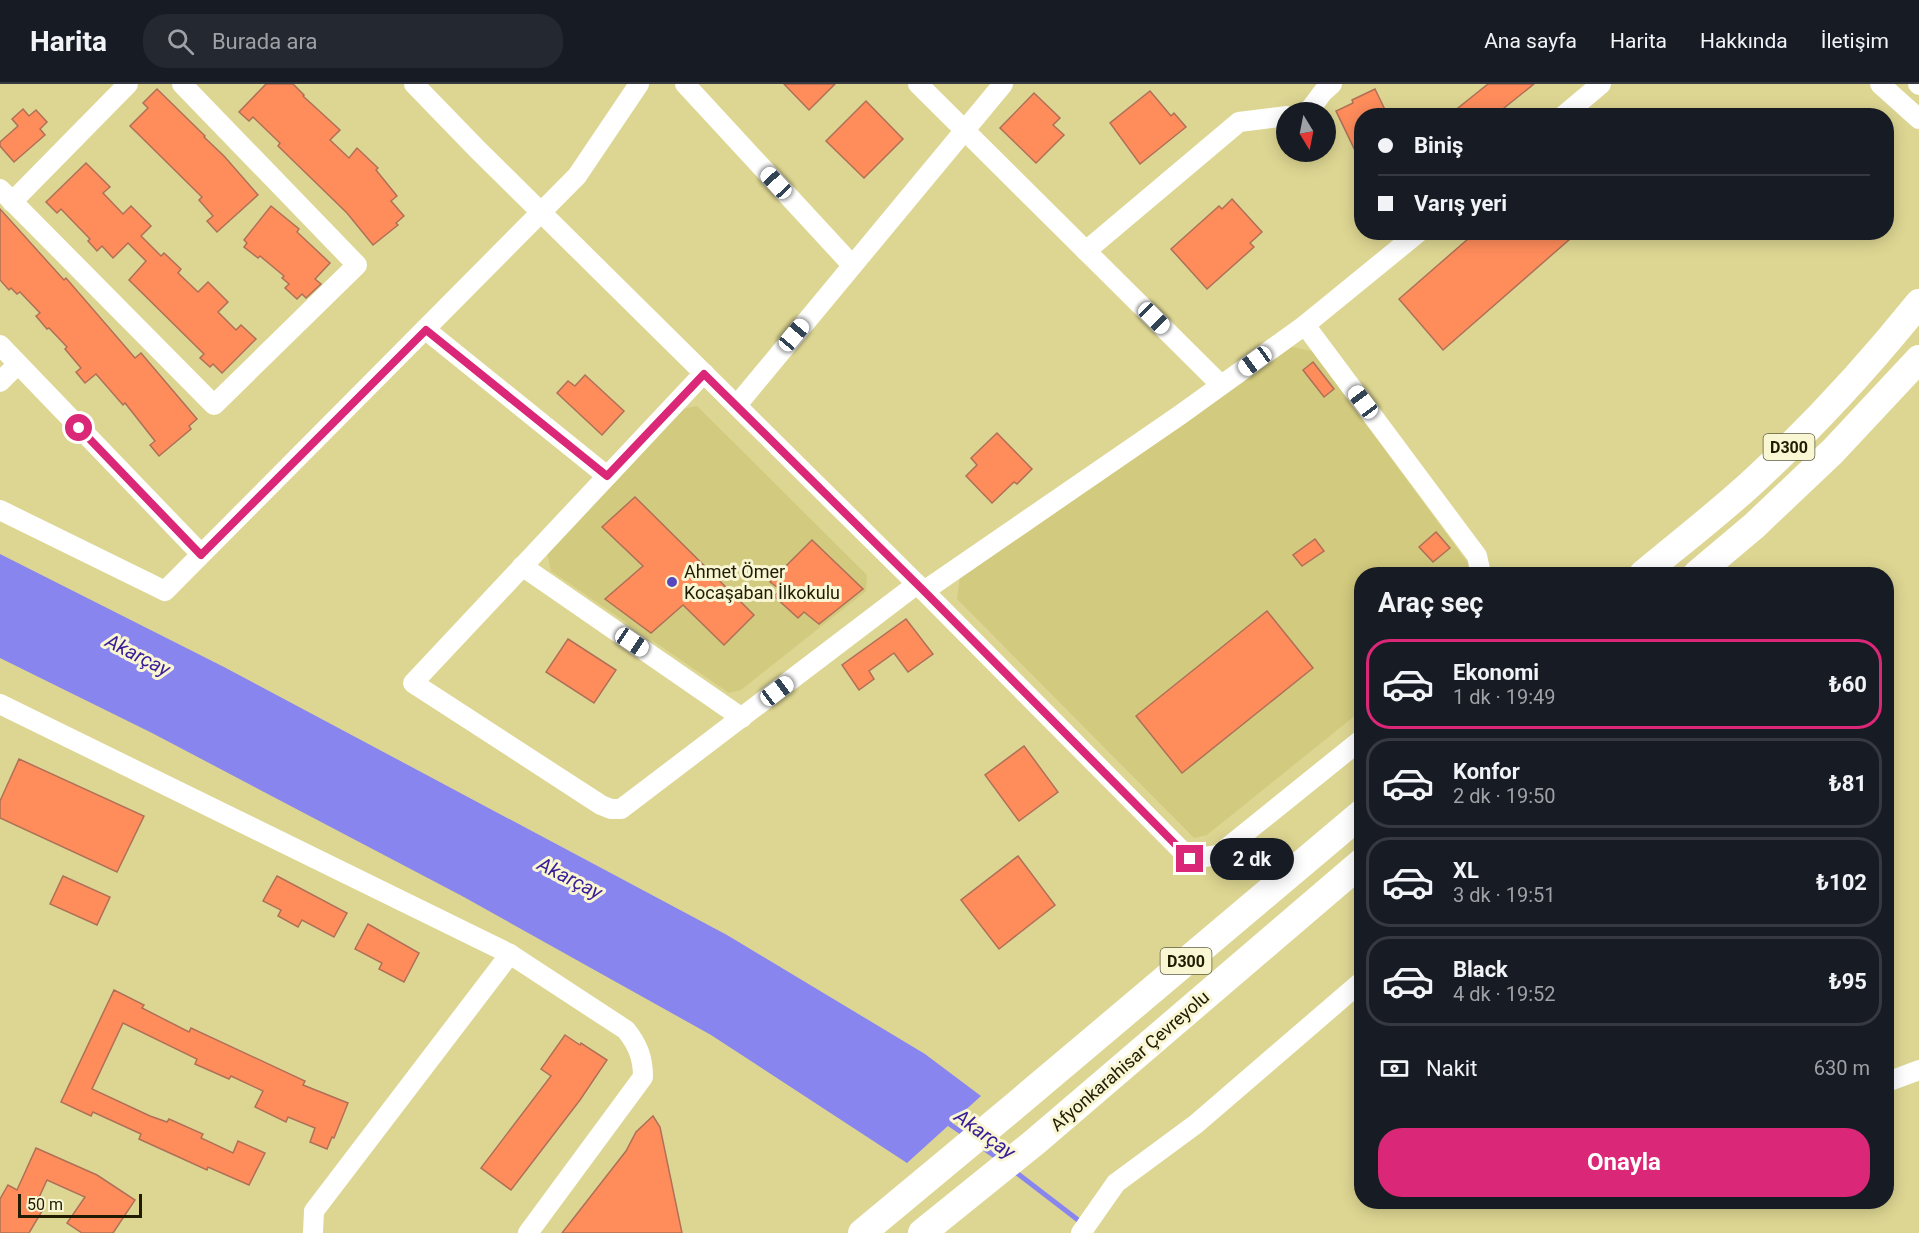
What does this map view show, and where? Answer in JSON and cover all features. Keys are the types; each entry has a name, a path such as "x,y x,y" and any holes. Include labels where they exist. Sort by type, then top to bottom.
{"highway":[{"name":"D300","path":"1651,567 1756,479 1796,440 1919,303"},
{"name":"D300","path":"1705,567 1754,526 1833,451 1919,359"},
{"name":"D300","path":"862,1233 1354,820"},
{"name":"Afyonkarahisar Çevreyolu","path":"922,1233 1036,1141 1354,869"}],"street":[{"path":"128,84 6,196 214,405 357,265 182,84"},
{"path":"414,84 921,587 1190,859 1218,855 1354,745"},
{"path":"0,510 165,591 577,176 639,84"},
{"path":"685,84 852,265"},
{"path":"918,84 1221,385"},
{"path":"737,405 1003,84"},
{"path":"1316,102 1332,84"},
{"path":"1572,108 1601,84"},
{"path":"1880,84 1919,119"},
{"path":"1086,251 1239,122 1276,117"},
{"path":"704,374 413,683 611,809 621,809 628,805 921,587 1305,326 1409,240"},
{"path":"1305,326 1477,556 1479,567"},
{"path":"426,330 607,476"},
{"path":"0,345 201,555"},
{"path":"0,382 18,364"},
{"path":"522,566 742,718"},
{"path":"0,704 510,954 618,1023 638,1048 643,1077 528,1233"},
{"path":"313,1233 314,1211 510,954"},
{"path":"1081,1233 1116,1183 1196,1124 1354,988"},
{"path":"1894,1079 1919,1070"}],"shaded area":[{"path":"1292,347 1312,351 1468,563 1468,567 1354,567 1354,716 1207,835 1194,838 957,599 960,576"},
{"path":"697,406 867,575 866,591 741,690 729,693 551,571 547,552 682,409"}],"water":[{"path":"0,554 224,667 727,935 925,1054 981,1096 907,1163 711,1035 462,896 152,733 0,658"}],"building":[{"path":"266,84 293,84 340,130 330,140 349,158 357,148 378,168 376,170 397,196 391,201 404,216 396,223 398,225 373,245 347,213 278,146 280,143 253,117 249,121 239,112"},
{"path":"784,84 835,84 809,110"},
{"path":"1488,84 1534,84 1504,108 1458,108"},
{"path":"157,89 205,136 258,195 217,232 207,221 213,216 199,200 202,197 130,126 148,108 143,103"},
{"path":"1375,89 1384,108 1354,108 1354,148 1336,111 1353,103 1352,100"},
{"path":"1150,91 1171,116 1174,113 1186,127 1140,164 1110,123"},
{"path":"1034,93 1060,118 1053,125 1064,135 1036,163 1000,128"},
{"path":"866,101 903,139 864,178 826,141"},
{"path":"23,109 29,116 36,110 47,122 40,129 45,135 14,162 0,146 0,142 18,126 12,119"},
{"path":"86,163 110,187 103,193 123,214 131,206 151,226 141,236 161,256 164,253 181,269 178,273 198,292 208,282 228,302 218,312 236,330 241,325 256,339 222,373 213,364 210,367 200,358 204,354 129,280 146,261 128,243 113,258 102,246 97,251 88,241 90,239 61,209 57,213 46,202"},
{"path":"1232,199 1262,232 1250,243 1254,247 1207,289 1171,249 1219,206 1222,209"},
{"path":"271,206 299,229 297,232 330,263 315,279 321,284 306,298 302,294 297,299 285,288 289,284 282,278 284,276 260,256 258,258 244,247 247,243 244,240"},
{"path":"0,209 64,280 66,278 135,358 141,353 197,419 189,426 191,429 159,456 150,445 155,441 125,403 123,405 96,374 85,383 76,372 81,368 65,349 67,347 36,316 40,313 20,292 17,294 11,288 9,290 0,280"},
{"path":"1467,240 1569,240 1443,350 1399,299"},
{"path":"1313,362 1334,389 1324,397 1303,370"},
{"path":"585,375 624,411 602,435 557,393 568,381 575,386"},
{"path":"997,433 1032,469 992,503 966,476 977,465 971,458"},
{"name":"Ahmet Ömer Kocaşaban İlkokulu","path":"635,497 754,615 724,645 683,605 651,633 605,599 643,566 602,527"},
{"path":"1436,532 1450,548 1433,562 1419,547"},
{"path":"1315,539 1324,551 1302,566 1293,555"},
{"path":"812,540 863,589 819,624 804,612 798,618 774,596 781,590 770,582"},
{"path":"1267,611 1313,668 1182,773 1136,716"},
{"path":"906,619 933,654 908,672 894,653 869,671 874,679 859,690 842,665"},
{"path":"568,639 616,670 594,703 546,672"},
{"path":"1024,746 1058,792 1019,821 985,775"},
{"path":"19,759 144,816 117,872 0,818 0,801"},
{"path":"1018,856 1055,905 999,949 961,900"},
{"path":"63,876 110,897 97,925 50,904"},
{"path":"277,876 347,913 334,937 302,920 298,927 278,916 281,910 263,901"},
{"path":"368,924 419,953 404,982 379,969 382,963 355,949"},
{"path":"114,990 144,1005 142,1008 189,1032 191,1028 305,1081 303,1085 348,1103 327,1149 310,1142 315,1128 288,1117 286,1122 255,1107 263,1091 231,1076 229,1079 195,1064 197,1059 123,1023 92,1089 150,1116 167,1122 169,1119 203,1134 201,1138 233,1153 238,1141 265,1153 249,1185 208,1167 207,1170 139,1139 141,1134 93,1112 91,1116 61,1102"},
{"path":"565,1035 607,1060 580,1100 511,1190 481,1168 551,1076 541,1069"},
{"path":"653,1116 660,1127 682,1233 562,1233 626,1151 636,1132"},
{"path":"36,1148 97,1175 135,1200 113,1233 82,1233 67,1223 85,1197 47,1180 37,1202 45,1206 29,1233 0,1233 0,1199 8,1185 17,1190"}],"waterway":[{"name":"Akarçay","path":"945,1121 967,1136"},
{"name":"Akarçay","path":"979,1145 999,1159"},
{"name":"Akarçay","path":"1013,1170 1082,1223"}],"place":[{"name":"Ahmet Ömer Kocaşaban İlkokulu","path":"672,582"}],"route":[{"path":"79,428 201,555 426,330 607,476 704,374 924,591 1190,859"}]}
